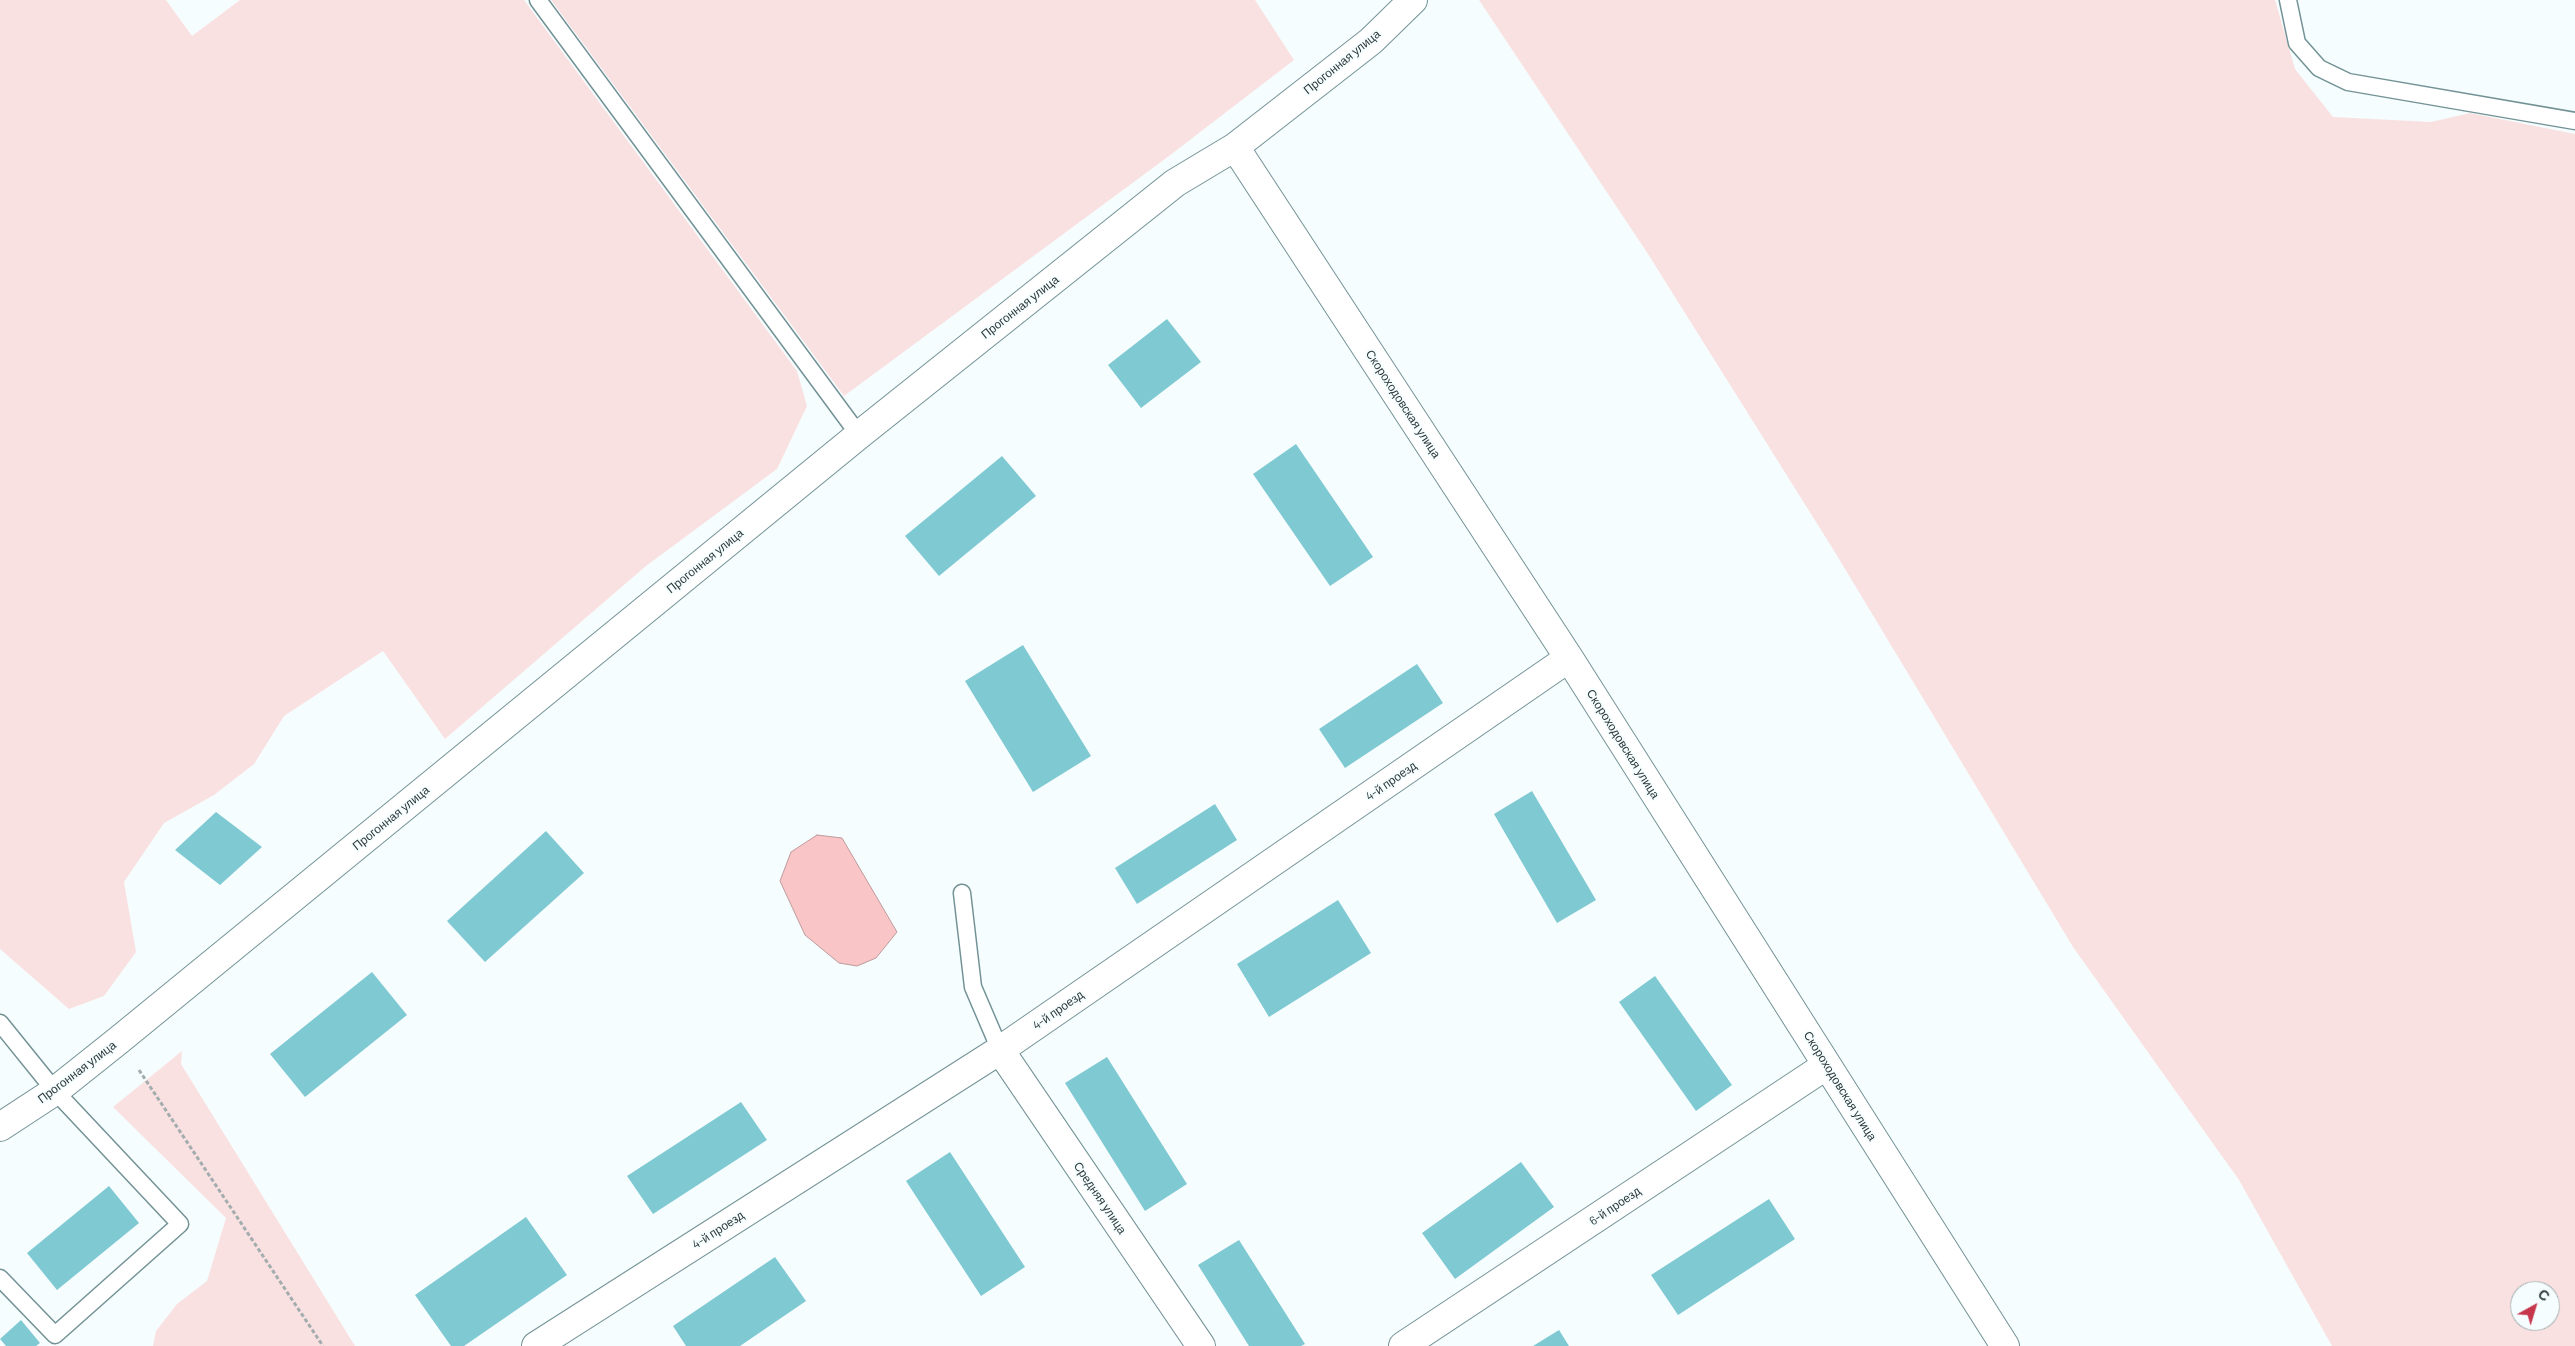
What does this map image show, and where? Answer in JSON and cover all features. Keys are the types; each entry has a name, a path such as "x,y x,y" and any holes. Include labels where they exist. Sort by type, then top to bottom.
{"street":[{"name":"Прогонная улица","path":"0,1127 55,1091 119,1040 859,435 1175,183 1235,147 1371,41 1412,0"},
{"name":"Скороходовская улица","path":"1235,147 1569,658 2004,1346"},
{"name":"4-й проезд","path":"536,1346 1000,1050 1569,658"},
{"name":"Средняя улица","path":"1000,1050 1201,1346"},
{"name":"6-й проезд","path":"1403,1346 1827,1065"}],"lane":[{"path":"538,0 859,435"},
{"path":"2288,0 2297,43 2319,68 2348,82 2575,121"},
{"path":"962,893 972,987 1000,1050"},
{"path":"0,1023 55,1091 180,1224 55,1336 0,1278"}],"path":[{"path":"119,1040 323,1346"}],"shaded area":[{"path":"0,0 166,0 192,36 240,0 524,0 797,371 807,406 777,469 646,566 445,739 383,651 284,716 254,764 214,795 164,823 124,882 136,952 104,996 69,1009 0,949"},
{"path":"551,0 1255,0 1294,60 1169,156 844,396"},
{"path":"1479,0 2275,0 2295,69 2333,117 2431,122 2470,113 2575,134 2575,1346 2332,1346 2239,1180 2073,947 1833,549 1648,254"},
{"path":"817,835 842,838 897,932 876,958 857,966 839,963 805,935 780,881 791,852"},
{"path":"182,1051 181,1064 355,1346 153,1346 156,1331 177,1304 207,1281 226,1218 113,1107"}],"building":[{"path":"1167,319 1201,362 1141,408 1108,365"},
{"path":"1296,444 1373,557 1330,586 1253,474"},
{"path":"1002,456 1036,496 939,576 905,536"},
{"path":"1023,645 1091,756 1033,792 965,681"},
{"path":"1417,664 1443,703 1345,768 1319,729"},
{"path":"1532,791 1596,900 1557,923 1494,814"},
{"path":"1215,804 1237,840 1137,904 1115,868"},
{"path":"216,812 262,847 220,885 175,850"},
{"path":"546,831 584,873 485,962 447,921"},
{"path":"1338,900 1371,953 1269,1017 1237,964"},
{"path":"372,972 407,1015 305,1097 270,1054"},
{"path":"1655,976 1732,1085 1696,1111 1619,1002"},
{"path":"1107,1057 1187,1184 1145,1211 1065,1083"},
{"path":"741,1102 767,1140 653,1214 627,1176"},
{"path":"950,1152 1025,1267 981,1296 906,1181"},
{"path":"1521,1162 1554,1207 1455,1279 1422,1233"},
{"path":"109,1186 139,1223 57,1290 27,1253"},
{"path":"1769,1199 1795,1239 1678,1315 1651,1275"},
{"path":"526,1217 567,1275 464,1346 451,1346 415,1295"},
{"path":"1239,1240 1305,1344 1301,1346 1249,1346 1198,1265"},
{"path":"775,1257 806,1301 740,1346 686,1346 673,1326"},
{"path":"21,1320 40,1343 36,1346 6,1346 0,1339"},
{"path":"1559,1330 1569,1346 1533,1346"}]}
